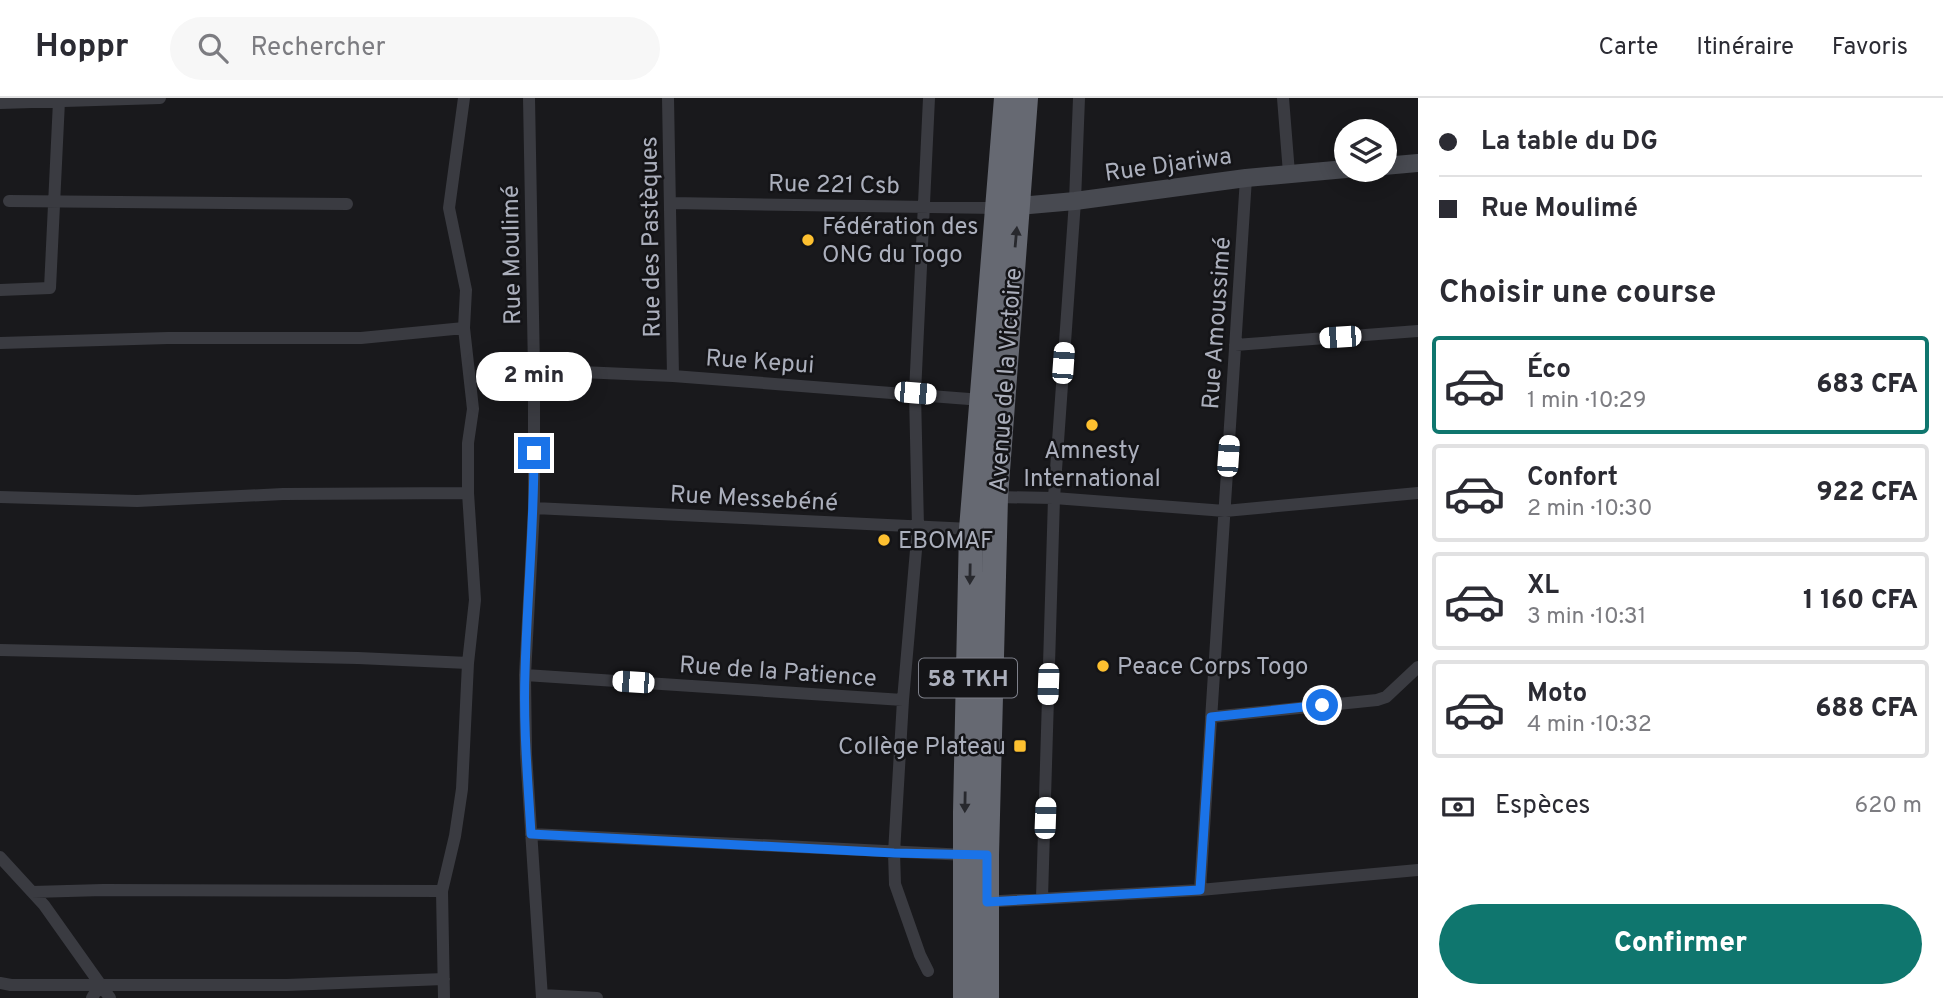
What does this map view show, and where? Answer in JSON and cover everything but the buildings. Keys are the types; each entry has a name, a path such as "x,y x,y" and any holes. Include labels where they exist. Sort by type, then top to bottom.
{"highway":[{"name":"Avenue de la Victoire","path":"976,855 1003,378 1008,207 1006,98"},
{"name":"Avenue de la Victoire","path":"986,998 976,903 971,528 982,400 1026,98"},
{"name":"Avenue de la Victoire","path":"965,998 976,903"}],"street":[{"path":"0,103 160,98"},
{"path":"444,998 442,891 462,789 468,663 475,600 468,493 468,443 473,409 464,328 466,289 449,208 464,98"},
{"name":"Rue Moulimé","path":"530,98 534,508 525,675 526,754 542,996"},
{"name":"Rue des Pastèques","path":"668,98 673,376"},
{"path":"928,971 895,884 894,853 903,700 918,527 915,393 929,98"},
{"path":"1042,898 1054,498 1075,201 1079,98"},
{"path":"1283,98 1289,173"},
{"path":"0,290 50,288 59,101"},
{"path":"1397,165 1418,163"},
{"name":"Rue Djariwa","path":"1008,207 1334,170"},
{"name":"Rue Amoussimé","path":"1200,890 1246,178"},
{"path":"9,201 347,204"},
{"name":"Rue 221 Csb","path":"670,203 1008,207"},
{"path":"0,343 168,338 360,338 464,328"},
{"path":"1235,345 1418,331"},
{"name":"Rue Kepui","path":"534,370 673,376 982,400"},
{"path":"0,497 137,501 284,494 468,493"},
{"path":"996,497 1054,498 1225,512 1418,493"},
{"name":"Rue Messebéné","path":"534,508 971,528"},
{"path":"0,650 468,663"},
{"path":"1211,717 1386,697 1418,667"},
{"name":"Rue de la Patience","path":"525,675 903,700"},
{"path":"531,834 976,855"},
{"path":"0,857 44,905 110,998"},
{"path":"976,903 1200,890 1418,870"},
{"path":"32,892 442,891"},
{"path":"0,982 11,985 287,985 444,979"},
{"path":"92,998 100,984"},
{"path":"542,996 597,998"}],"place":[{"name":"Fédération des ONG du Togo","path":"808,240"},
{"name":"Amnesty International","path":"1092,425"},
{"name":"EBOMAF","path":"884,540"},
{"name":"Peace Corps Togo","path":"1103,666"},
{"name":"Collège Plateau","path":"1020,746"}],"route":[{"path":"534,453 534,508 525,675 531,834 894,853 987,855 987,902 1200,890 1211,717 1322,705"}]}
